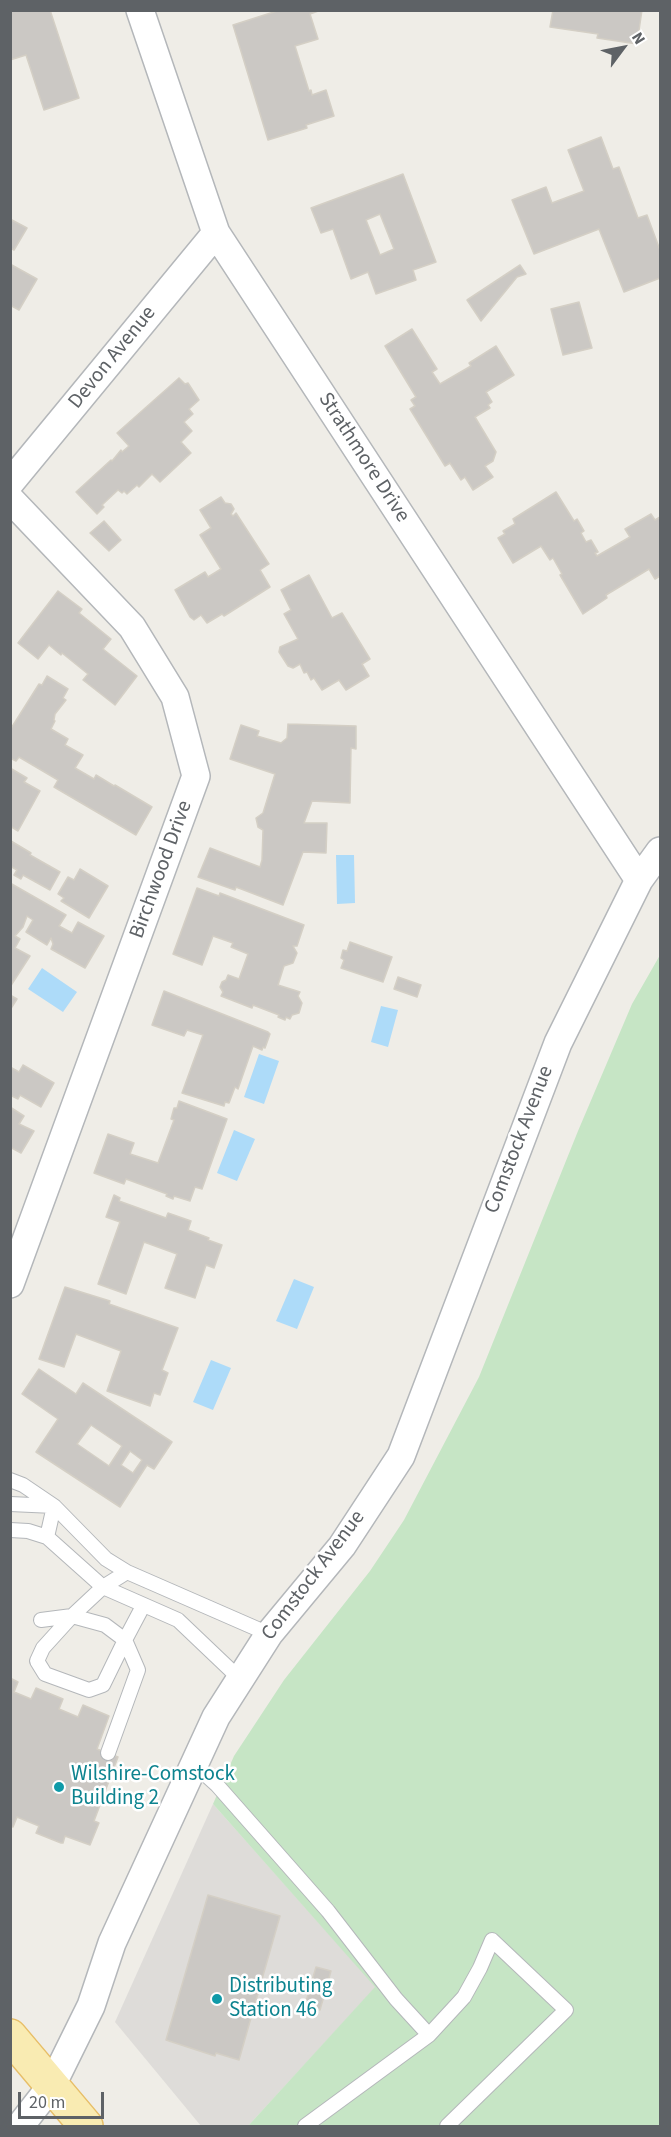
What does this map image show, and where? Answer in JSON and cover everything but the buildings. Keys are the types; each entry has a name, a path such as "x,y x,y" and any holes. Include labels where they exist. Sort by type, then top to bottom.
{"main road":[{"path":"10,2036 86,2127"}],"street":[{"name":"Strathmore Drive","path":"140,10 216,233 639,880"},
{"name":"Devon Avenue","path":"10,483 216,233"},
{"name":"Birchwood Drive","path":"10,499 132,627 175,697 196,776 10,1284"},
{"name":"Comstock Avenue","path":"20,2127 52,2085 91,2006 112,1943 216,1717 269,1634 342,1546 400,1456 558,1043 639,880 660,851"}],"lane":[{"path":"10,1480 23,1485 54,1506 106,1559 127,1572 269,1634"},
{"path":"10,1504 54,1506"},
{"path":"47,1537 54,1506"},
{"path":"10,1530 28,1531 47,1537 103,1587 178,1620 240,1678"},
{"path":"127,1572 103,1587 72,1616 43,1648 37,1661 45,1674 89,1690 103,1685 143,1606"},
{"path":"41,1620 72,1616 105,1625 125,1640 138,1670 108,1753"},
{"path":"195,1765 217,1785 328,1911 396,1999 429,2035"},
{"path":"305,2127 429,2035 464,1997 492,1940 566,2010 447,2127"}],"shaded area":[{"path":"213,1804 376,1987 248,2126 201,2126 115,2022"}],"green space":[{"path":"660,955 660,2126 248,2126 375,1987 213,1804 234,1756 284,1680 370,1571 404,1520 479,1377 632,1004"}],"water":[{"path":"336,855 354,855 355,903 337,904"},
{"path":"42,968 77,992 63,1012 28,989"},
{"path":"381,1006 398,1010 388,1047 371,1042"},
{"path":"259,1054 279,1061 264,1104 244,1097"},
{"path":"234,1130 255,1139 237,1181 217,1173"},
{"path":"294,1279 314,1287 297,1329 276,1321"},
{"path":"211,1360 231,1368 213,1410 193,1402"}],"place":[{"name":"Wilshire-Comstock Building 2","path":"59,1787"},
{"name":"Distributing Station 46","path":"217,1999"}]}
